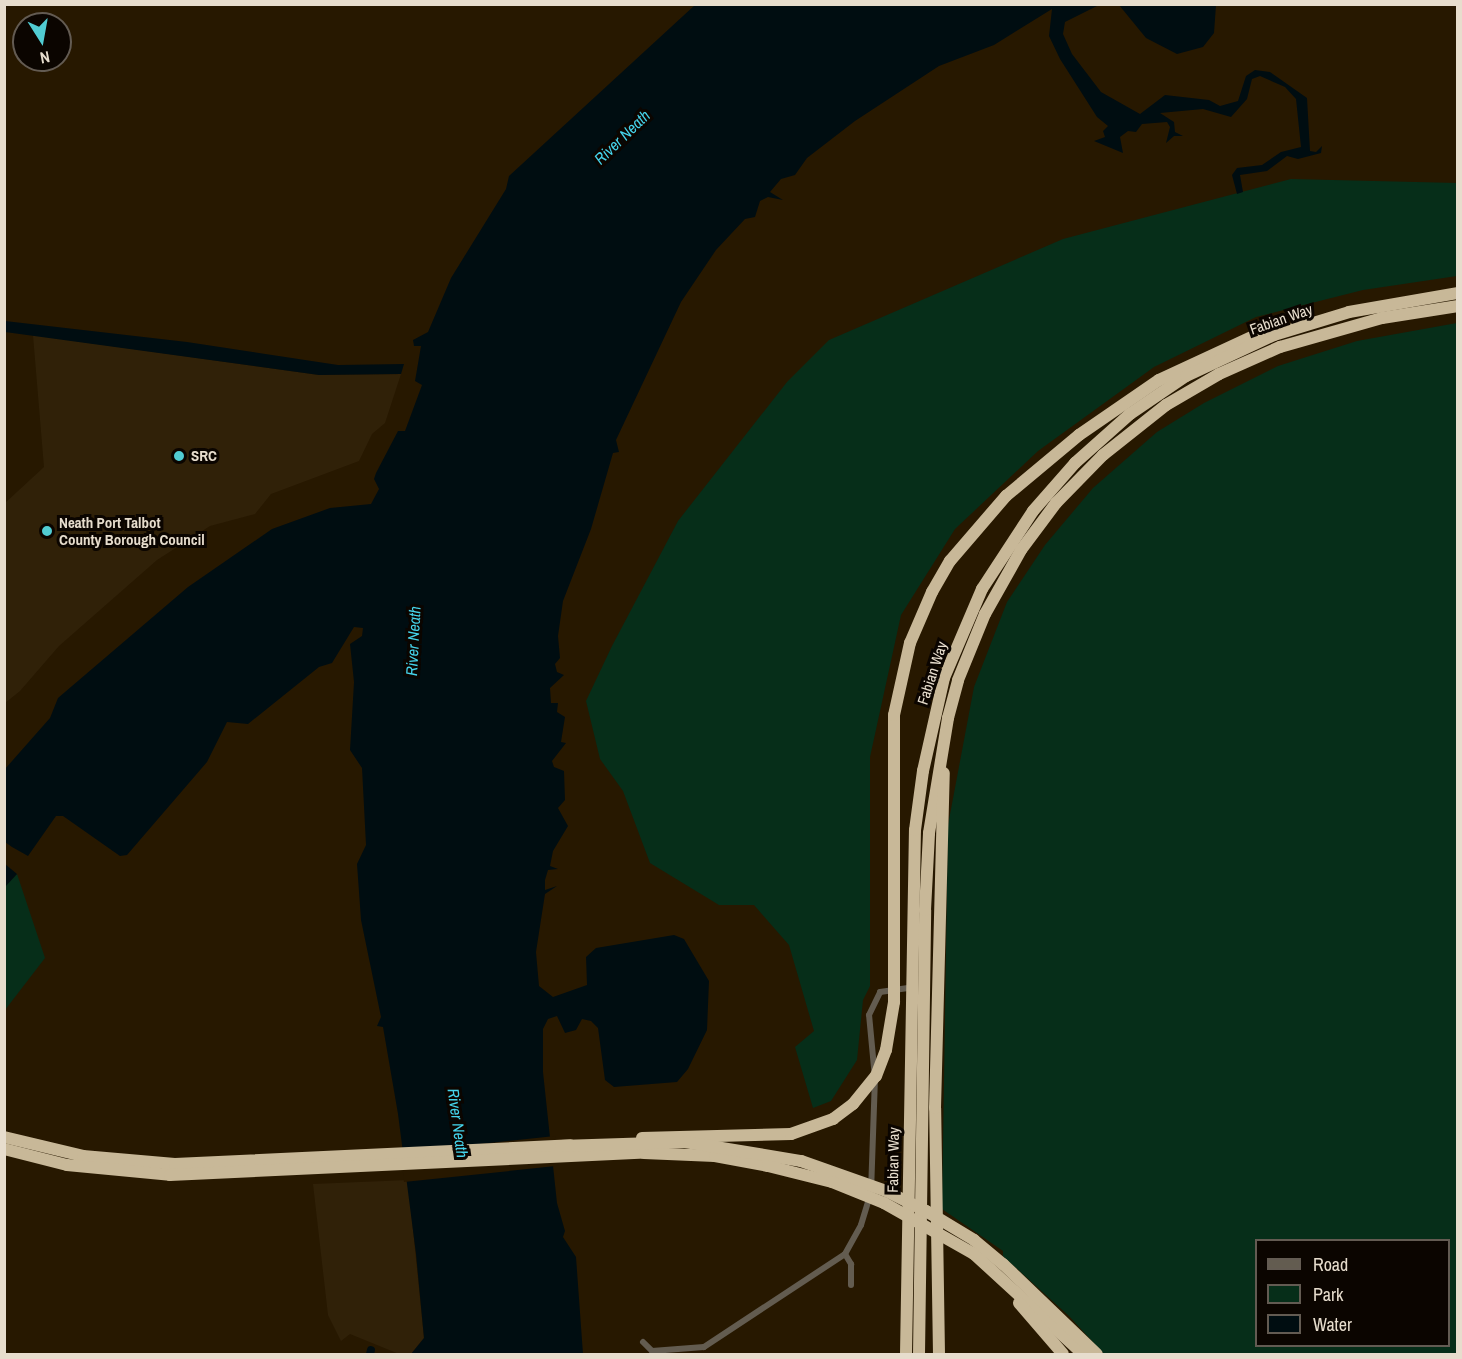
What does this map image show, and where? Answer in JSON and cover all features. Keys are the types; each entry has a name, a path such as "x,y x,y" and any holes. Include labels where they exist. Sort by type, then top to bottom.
{"highway":[{"name":"Fabian Way","path":"906,1354 910,987 915,830 933,719 966,624 1007,549 1074,464 1157,395 1238,350 1349,312 1458,293"},
{"name":"Fabian Way","path":"919,1354 927,869 935,786 948,718 971,645 1021,550 1056,503 1132,430 1195,387 1280,347 1382,318 1458,306"},
{"path":"561,1146 663,1136 790,1134 833,1119 870,1086 886,1050 894,1002 894,715 910,643 932,592 950,561 1006,496 1124,403 1195,361 1271,327 1349,312"},
{"path":"939,1354 935,1108 942,797 948,718"},
{"path":"4,1137 83,1156 175,1164 685,1142 801,1161 876,1187 926,1210 974,1240 1003,1264 1097,1354"},
{"path":"4,1149 89,1168 179,1175 622,1154 715,1156 789,1170 842,1186 904,1213 974,1254 1083,1354"},
{"path":"1003,1282 1063,1354"}],"street":[{"path":"643,1342 652,1351 692,1351 704,1347 845,1254 861,1225 871,1192 875,1078 869,1014 880,992 910,987"},
{"path":"845,1254 852,1264 851,1285"},
{"path":"704,1347 709,1354"}],"shaded area":[{"name":"Neath Port Talbot County Borough Council","path":"33,335 319,375 401,374 385,423 372,434 359,461 271,494 255,514 210,526 157,560 59,646 20,691 5,703 5,503 44,467"},
{"path":"408,1180 424,1338 411,1354 399,1354 350,1334 341,1341 328,1315 313,1184"}],"green space":[{"path":"1291,179 1457,183 1457,276 1363,290 1256,317 1154,367 1038,451 955,529 901,615 870,757 870,986 863,1000 857,1060 831,1101 813,1108 795,1047 814,1031 789,945 754,905 719,905 650,863 623,791 600,759 586,701 612,646 678,521 787,382 829,340 1063,239"},
{"path":"1457,323 1457,1354 1104,1354 1069,1316 1003,1256 1003,1251 942,1209 948,825 974,687 1007,602 1045,545 1093,488 1157,432 1204,403 1278,366 1357,341"},
{"path":"17,874 45,958 5,1010 4,887"}],"water":[{"name":"River Neath","path":"695,5 1099,5 1065,22 1063,34 1072,54 1101,92 1140,114 1165,95 1209,100 1220,106 1238,101 1246,76 1255,70 1270,72 1307,98 1310,151 1316,152 1322,146 1321,153 1298,159 1287,156 1267,171 1240,175 1243,192 1237,194 1232,175 1237,168 1262,165 1281,152 1301,147 1296,99 1285,87 1260,76 1252,79 1247,99 1231,117 1203,109 1160,113 1174,122 1175,132 1183,136 1174,136 1166,143 1170,127 1167,122 1142,124 1136,132 1128,131 1120,137 1123,153 1094,141 1105,137 1103,131 1108,126 1097,117 1060,59 1049,36 1052,9 994,45 939,66 855,121 807,158 795,175 781,179 770,192 783,200 768,197 760,201 755,217 745,219 716,250 681,302 616,440 619,452 613,453 591,529 563,601 558,636 560,658 555,664 557,672 564,675 550,688 551,703 558,703 557,712 565,717 561,742 566,743 552,761 554,767 564,771 565,800 558,808 568,826 553,851 550,866 558,869 548,870 545,880 545,890 557,886 545,894 536,952 539,986 553,997 587,985 586,957 596,948 674,935 684,939 709,981 707,1030 688,1069 677,1082 614,1087 605,1080 598,1028 591,1021 582,1019 576,1030 565,1033 557,1016 548,1019 543,1029 543,1072 557,1203 565,1231 563,1237 576,1257 583,1354 411,1354 424,1338 416,1254 398,1114 383,1027 377,1026 381,1017 361,920 357,864 366,845 362,768 350,750 354,682 350,644 362,636 363,628 354,627 332,663 319,667 248,724 227,722 207,762 127,855 120,856 63,816 56,816 28,856 12,847 5,842 5,769 50,718 58,698 188,587 272,529 330,508 371,504 379,489 374,479 376,473 398,431 405,431 422,385 415,381 421,346 414,346 413,340 428,332 451,278 506,189 509,176"},
{"path":"1119,5 1216,5 1214,33 1203,47 1177,54 1146,38"},
{"path":"5,321 187,342 338,365 404,364 401,374 319,375 5,332"},
{"path":"4,864 17,874 5,887"}],"pier":[{"path":"555,1136 558,1166 404,1182 401,1152"}],"waterway":[{"path":"370,1354 371,1350"}],"place":[{"name":"SRC","path":"179,456"},
{"name":"Neath Port Talbot County Borough Council","path":"47,531"}]}
